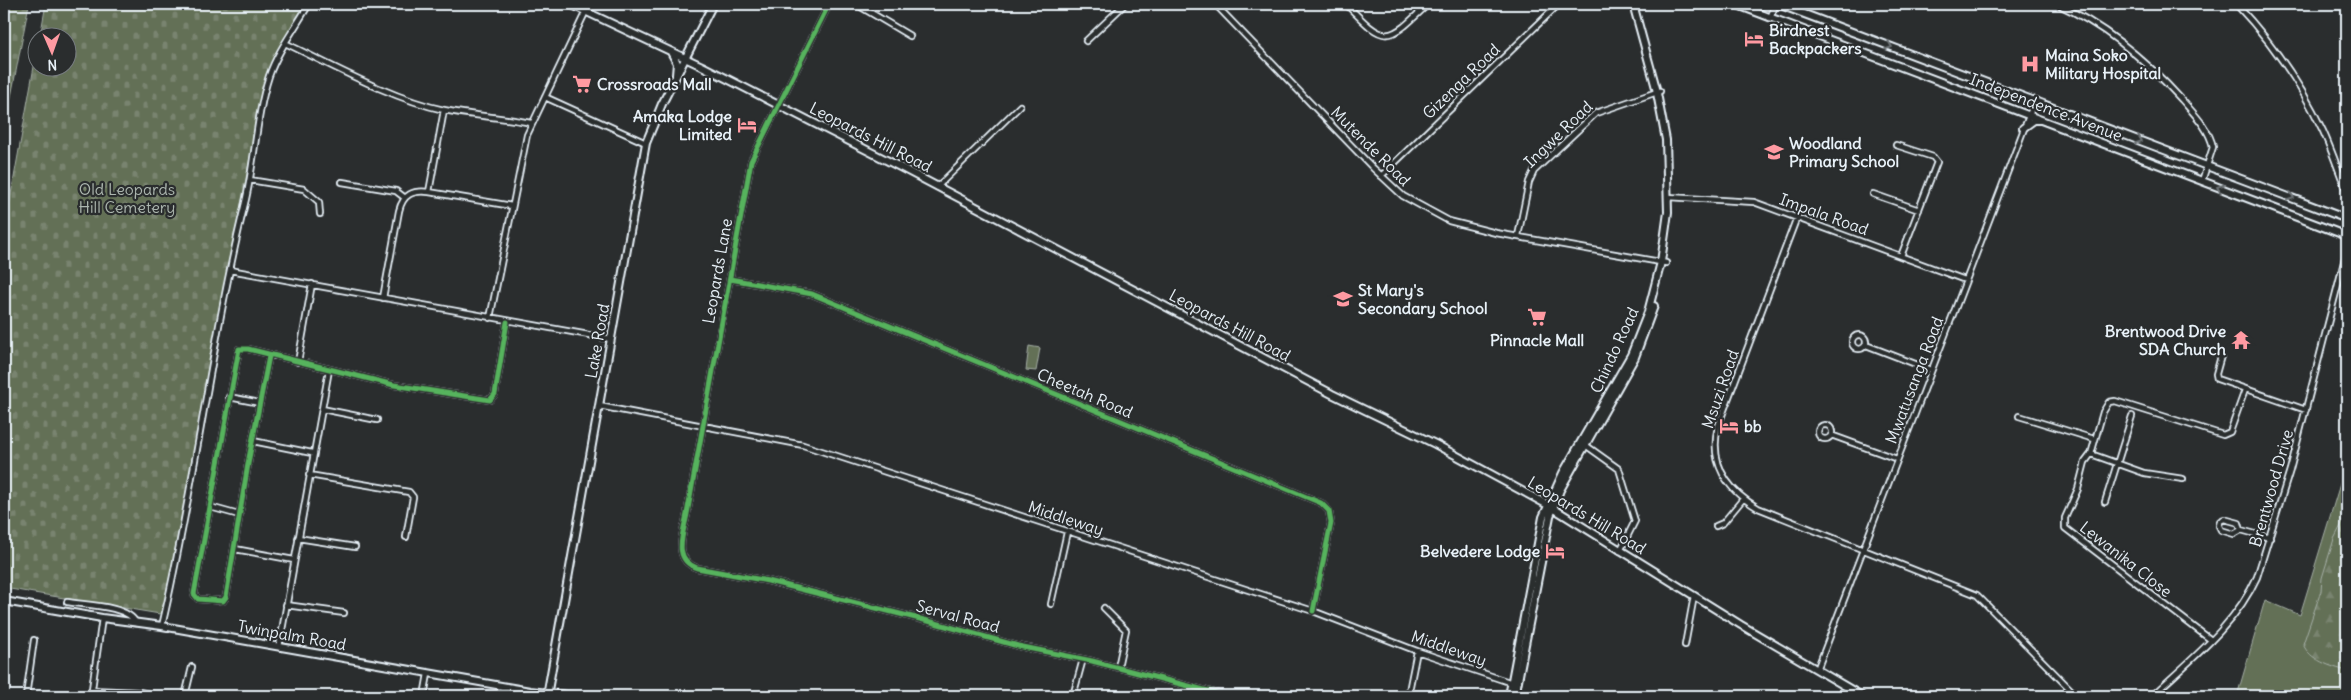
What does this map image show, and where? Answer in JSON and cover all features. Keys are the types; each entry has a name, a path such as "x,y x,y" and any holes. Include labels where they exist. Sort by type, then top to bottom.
{"main road":[{"name":"Leopards Hill Road","path":"570,4 778,104 1332,394 1435,444 1551,507 1694,596 1862,696"},
{"name":"Lake Road","path":"548,694 646,143 662,104 714,4"},
{"name":"Chindo Road","path":"1509,696 1514,683 1551,507 1556,494 1584,443 1626,375 1641,344 1652,314 1664,262 1670,197 1669,142 1659,91 1635,4"},
{"name":"Independence Avenue","path":"1735,4 2345,235"},
{"name":"Independence Avenue","path":"1777,4 2346,217"},
{"path":"670,51 681,51 694,44 694,58 702,66"},
{"path":"670,51 677,63 675,78"},
{"path":"680,71 692,65 702,66"},
{"path":"2023,128 2034,120 2040,120"},
{"path":"2345,235 2347,244"},
{"path":"1543,516 1540,504 1536,499 1556,494 1560,511 1565,516"},
{"name":"Chindo Road","path":"1514,696 1514,683 1543,516 1551,507"},
{"path":"1547,523 1552,519 1565,516"},
{"name":"Twinpalm Road","path":"4,601 162,626 548,694 576,696"},
{"path":"550,677 556,687 566,694"},
{"path":"530,691 538,696"}],"street":[{"path":"162,626 230,270 250,180 264,92 269,75 285,43 310,4"},
{"name":"Leopards Lane","path":"683,560 682,546 702,425 751,161 829,4"},
{"path":"856,4 910,36"},
{"path":"1086,41 1125,4"},
{"name":"Mutende Road","path":"1215,4 1382,176 1417,205 1449,221 1496,233 1664,262"},
{"path":"1346,4 1375,32 1389,35 1407,24 1428,4"},
{"name":"Gizenga Road","path":"1382,176 1559,4"},
{"path":"1770,18 1777,4"},
{"path":"2057,4 2107,32 2159,74 2202,124 2209,135 2213,147 2202,181"},
{"path":"2236,4 2260,30 2298,84 2324,134 2347,192"},
{"path":"490,318 512,206 531,123 586,12"},
{"path":"285,43 375,85 444,110 531,123"},
{"name":"Ingwe Road","path":"1518,236 1529,182 1534,171 1596,112 1659,91"},
{"path":"545,97 646,143"},
{"name":"Mwatusanga Road","path":"1817,670 2034,100"},
{"path":"937,187 1020,106"},
{"path":"429,192 444,110"},
{"path":"1896,146 1936,159 1937,165 1901,256"},
{"path":"250,180 280,184 304,190 319,202 320,214"},
{"path":"342,182 396,191 404,198"},
{"path":"384,298 399,211 404,198 417,190 512,206"},
{"path":"1873,194 1918,210"},
{"name":"Impala Road","path":"1670,197 1746,200 1797,217 1965,280"},
{"name":"Msuzi Road","path":"1797,217 1716,433 1716,453 1720,468 1727,482 1743,500 1773,514 1977,595 2077,696"},
{"name":"Brentwood Drive","path":"2152,696 2238,612 2249,594 2262,564 2270,538 2306,410 2347,250"},
{"path":"230,270 506,322 611,339"},
{"name":"Cheetah Road","path":"730,279 812,294 1321,503 1329,511 1331,523 1313,611"},
{"path":"298,362 312,284"},
{"path":"269,356 252,442 226,597 223,602 195,597 239,349 248,349 269,356 394,386 490,400 495,394 506,322"},
{"path":"1866,345 1931,370"},
{"path":"2222,356 2216,374 2217,379 2306,410"},
{"path":"279,647 312,453 329,370"},
{"path":"2183,479 2144,473 2091,454 2105,407 2109,402 2114,401 2162,418 2218,434 2228,434 2245,390"},
{"path":"229,398 260,403"},
{"name":"Middleway","path":"599,406 803,445 1313,611 1417,651 1514,683"},
{"path":"322,409 377,420"},
{"path":"2019,416 2094,439"},
{"path":"2105,502 2132,416"},
{"path":"1831,435 1897,459"},
{"path":"252,442 312,453"},
{"path":"1584,443 1619,469 1623,478 1635,521 1620,551"},
{"name":"Lewanika Close","path":"2091,454 2085,462 2076,495 2065,518 2065,528 2211,640"},
{"path":"309,475 409,492 413,497 406,537"},
{"path":"1716,526 1723,524 1743,500"},
{"path":"210,507 240,515"},
{"path":"2241,530 2239,523 2224,519 2220,521 2219,526 2221,530 2234,534 2241,530 2270,538"},
{"path":"1051,604 1067,532"},
{"path":"298,538 355,547"},
{"path":"235,549 294,560"},
{"name":"Serval Road","path":"683,560 688,565 697,568 768,581 928,620 1018,646 1118,667 1227,696"},
{"path":"1685,646 1694,596"},
{"path":"66,602 121,610 134,617 136,623"},
{"path":"286,605 344,613"},
{"path":"1104,608 1126,630 1118,667"},
{"path":"91,696 102,618"},
{"path":"26,696 34,640"},
{"path":"1408,696 1417,651"},
{"path":"1073,696 1083,659"},
{"path":"185,696 192,667"},
{"path":"424,696 428,674"},
{"path":"92,690 139,692 160,696"}],"green space":[{"path":"4,4 29,4 4,133"},
{"name":"Old Leopards Hill Cemetery","path":"46,4 305,4 263,89 167,593 160,614 4,588 4,233 32,78 78,78 78,28 42,28"},
{"path":"1029,346 1040,348 1036,371 1026,370"},
{"path":"2347,461 2347,696 2237,696 2265,600 2300,615"},
{"path":"2347,514 2347,671 2316,659 2306,650 2303,644 2321,591 2322,578 2334,539"}],"cycle path":[{"path":"829,4 751,161 682,538 681,546 684,559 697,568 768,581 928,621 1018,646 1092,661 1227,696"},
{"path":"730,279 812,294 1321,503 1329,511 1331,523 1313,611"},
{"path":"269,356 249,458 226,597 223,601 198,599 194,594 239,349 248,349 394,385 490,400 495,394 507,322"}],"place":[{"name":"Birdnest Backpackers","path":"1754,39"},
{"name":"Maina Soko Military Hospital","path":"2030,64"},
{"name":"Crossroads Mall","path":"582,84"},
{"name":"Amaka Lodge Limited","path":"747,125"},
{"name":"Woodland Primary School","path":"1774,152"},
{"name":"St Mary's Secondary School","path":"1343,299"},
{"name":"Pinnacle Mall","path":"1537,317"},
{"name":"Brentwood Drive SDA Church","path":"2241,340"},
{"name":"bb","path":"1729,426"},
{"name":"Belvedere Lodge","path":"1555,551"}]}
